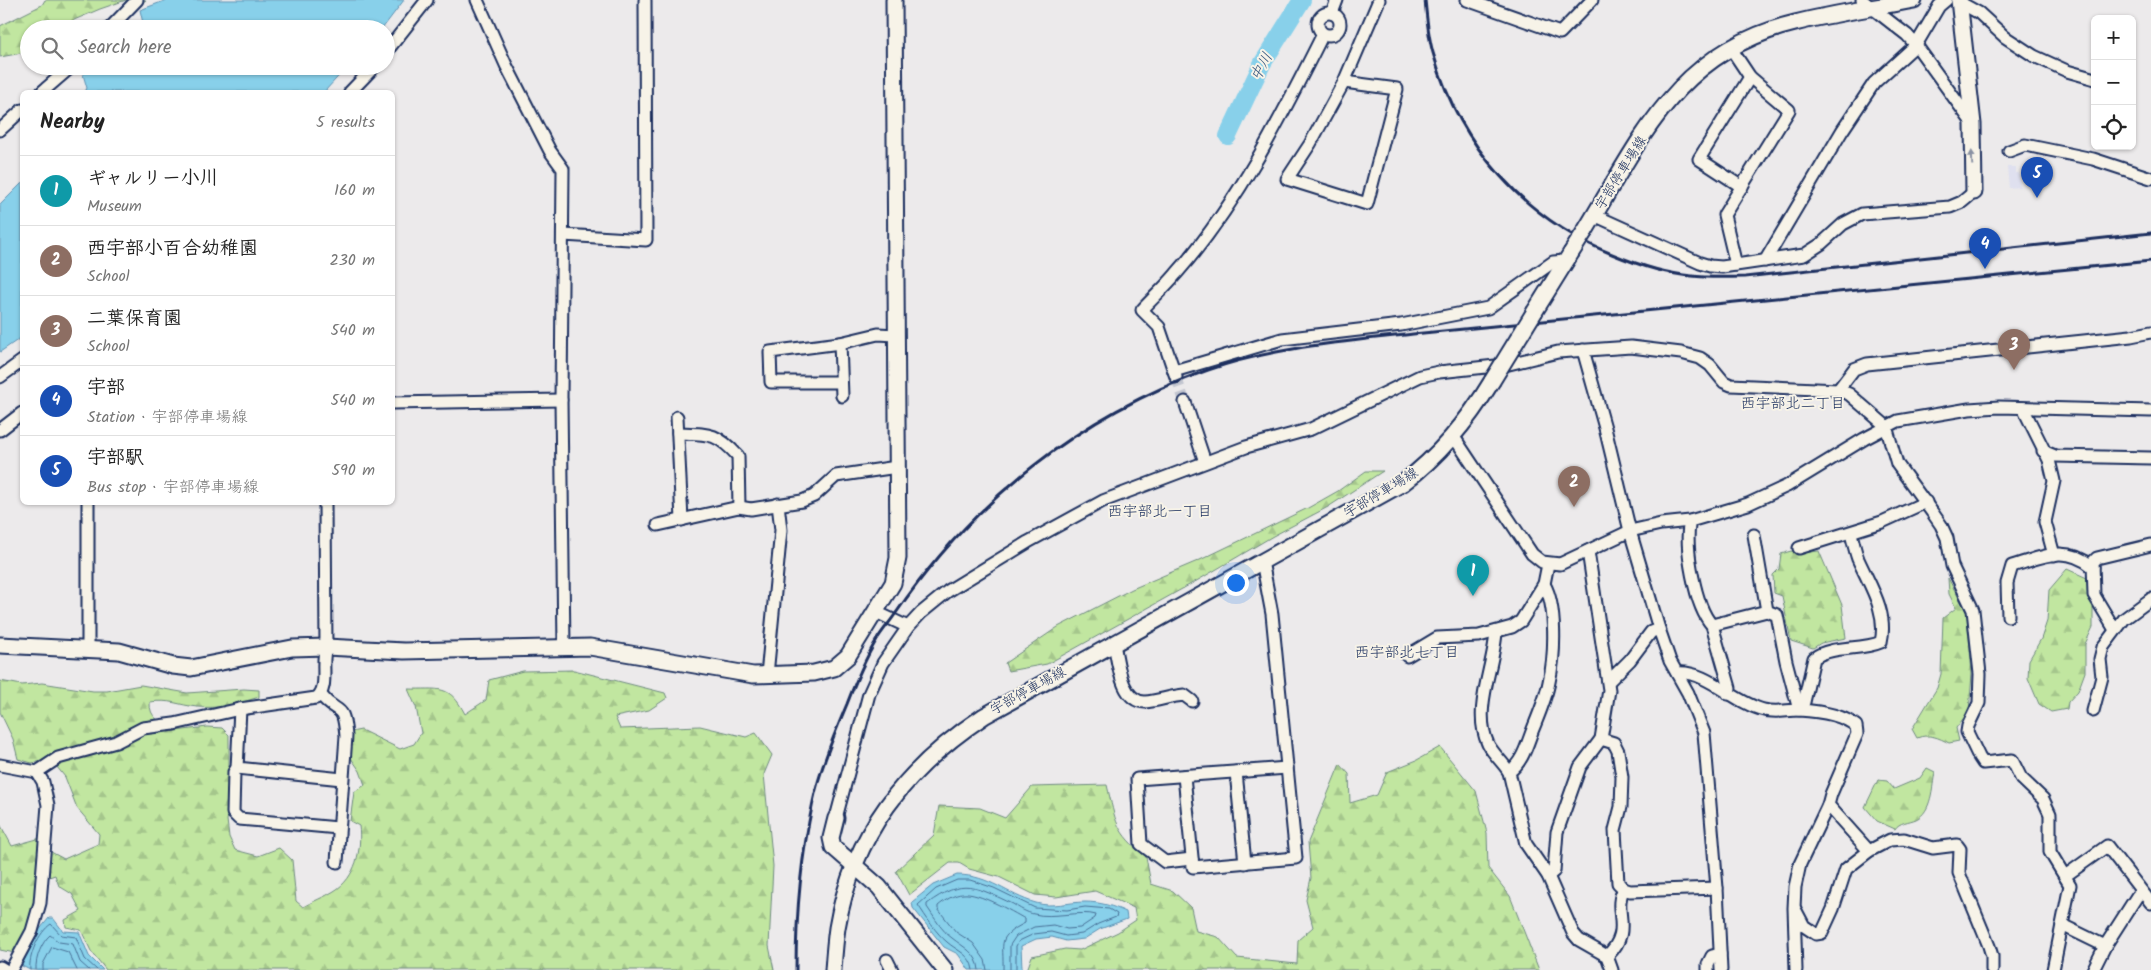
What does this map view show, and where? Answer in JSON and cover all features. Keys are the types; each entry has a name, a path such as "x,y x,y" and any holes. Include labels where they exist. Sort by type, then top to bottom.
{"street":[{"path":"118,20 137,0"},
{"path":"395,41 427,0"},
{"path":"477,0 506,66 550,150 562,168 561,400 564,648"},
{"path":"563,235 646,240 645,0"},
{"path":"0,645 119,651 174,666 191,668 292,648 326,647 404,651 590,646 753,675 814,673 834,668 848,656 893,583 896,573 894,0"},
{"path":"1337,0 1332,13 1326,13 1320,17 1317,23 1318,30 1323,34 1273,132 1223,211 1176,274 1142,310 1159,327 1175,374 1282,339 1401,325 1488,308 1553,262 1569,257"},
{"path":"1344,82 1397,89 1367,204 1287,179 1310,144 1344,82 1379,0"},
{"path":"1467,0 1560,33 1592,0"},
{"name":"宇部停車場線","path":"832,970 837,928 845,895 865,843 897,793 911,776 942,746 984,716 1262,562 1402,482 1426,465 1454,437 1492,382 1642,137 1670,98 1700,68 1730,47 1749,38 1794,23 1868,4 1914,0"},
{"path":"1594,215 1710,266 1736,265 1795,257 1812,251 1831,237 1842,224 1862,214 1956,206 1969,198 1974,192 1972,124 1955,1"},
{"path":"1765,261 1842,131 1874,83 1916,45 1939,6 1955,1 1979,13 2005,37 2034,56 2091,78"},
{"path":"1868,4 1916,45 1972,124"},
{"path":"1730,47 1750,77 1789,110 1724,216 1736,265"},
{"path":"44,90 62,75"},
{"path":"352,90 366,75"},
{"path":"1742,186 1699,159 1750,77"},
{"path":"0,130 20,112"},
{"path":"2009,151 2025,145 2093,159 2151,178"},
{"path":"1838,390 1854,369 1867,364 2131,336 2151,332"},
{"path":"841,382 771,382 770,352 840,343 878,334 896,335"},
{"path":"840,343 842,396"},
{"path":"944,970 879,887 841,856 833,847 831,838 869,694 883,663 908,627 921,613 948,591 1028,542 1104,501 1246,446 1311,429 1420,376 1439,372 1505,365 1558,352 1631,347 1680,353 1700,358 1710,365 1724,382 1731,385 1838,390 1849,394 1886,426 1897,464 1941,525 1952,566 1973,610 1980,674 1979,703 1977,712 1968,726 1967,732 1983,762 1989,764 2012,760 2021,778 2043,799 2050,814 2050,852 2070,885 2052,970"},
{"path":"1583,350 1605,428 1630,532 1659,629 1670,661 1697,713 1704,733 1717,888 1721,970"},
{"path":"0,377 20,362"},
{"path":"395,403 561,400"},
{"path":"1185,402 1205,462"},
{"path":"1454,437 1532,554 1537,559 1548,564 1560,564 1630,532 1661,524 1690,520 1764,497 1828,462 1886,426 1898,421 1969,409 2023,408 2151,411"},
{"path":"2023,408 2049,460 2054,481 2045,522 2054,555"},
{"path":"0,430 20,414"},
{"path":"677,417 682,520"},
{"path":"678,433 710,434 718,437 738,456 739,507"},
{"path":"2043,451 2056,456 2151,458"},
{"path":"658,525 739,507 751,509 802,501 814,496 836,476 897,467"},
{"path":"1799,548 1850,533 1926,502"},
{"path":"767,675 781,530 778,504"},
{"path":"88,505 88,650"},
{"path":"0,765 37,772 58,758 116,742 143,728 174,724 240,709 316,698 321,695 324,689 322,656 326,647 325,505"},
{"path":"1690,520 1688,527 1691,564 1698,597 1705,618 1712,626 1730,688 1728,694"},
{"path":"1799,710 1804,702 1814,658 1829,652 1870,647 1882,642 1884,630 1878,602 1858,557 1850,533"},
{"path":"1754,535 1767,611"},
{"path":"2115,630 2094,595 2093,562 2097,558 2151,545"},
{"path":"1548,876 1554,871 1557,832 1574,781 1580,767 1601,739 1606,721 1609,680 1588,551"},
{"path":"2008,616 2007,583 2012,566 2045,555 2066,554 2082,559 2093,567"},
{"path":"1184,776 1193,867 1296,858 1272,614 1262,562"},
{"path":"1407,656 1437,638 1479,636 1512,627 1521,621 1544,584 1548,564"},
{"path":"1509,772 1519,763 1549,682 1553,630 1550,593 1544,584"},
{"path":"2093,711 2102,677 2100,659 2103,647 2124,619 2151,599"},
{"path":"1712,626 1767,611 1777,614 1786,661 1799,710"},
{"path":"876,612 908,627"},
{"path":"1609,680 1630,660 1651,632 1659,629"},
{"path":"1496,632 1484,705 1484,726 1491,748 1509,772 1526,844 1548,876 1573,933 1579,940 1607,956 1612,970"},
{"path":"1114,644 1125,686 1133,699 1144,702 1184,695 1192,701"},
{"path":"1677,673 1688,672 1701,676 1728,694 1764,710 1815,711 1850,721 1856,726 1857,734 1831,794 1828,806 1800,864 1795,887 1794,908 1796,970"},
{"path":"321,695 326,701 342,712 346,736 337,862"},
{"path":"240,709 237,768 234,772 233,813 239,819 338,828"},
{"path":"1601,739 1614,743 1618,751 1622,777 1621,807 1615,830 1615,851 1617,878 1624,889"},
{"path":"237,768 342,779"},
{"path":"1192,859 1165,862 1141,844 1137,779 1287,768"},
{"path":"11,970 32,931 40,903 48,805 43,782 37,772"},
{"path":"1236,772 1245,863"},
{"path":"1828,806 1869,851"},
{"path":"1794,908 1804,926 1816,934 1822,933 1833,909 1846,869 1869,851 1890,840 1904,839 1933,848 1957,845 1960,849 1959,874 1991,951 1992,970"},
{"path":"2065,876 2107,846 2141,893 2151,903"},
{"path":"1624,889 1657,891 1717,888"},
{"path":"1607,956 1622,933 1620,895 1624,889"},
{"path":"2093,970 2105,946 2137,896 2141,893"},
{"path":"2062,925 2105,946"},
{"path":"1708,970 1708,964 1712,956 1720,954"},
{"path":"0,967 5,970"}],"shaded area":[{"path":"2007,167 2016,167 2016,173 2019,173 2020,187 2009,188"}],"green space":[{"path":"45,0 126,0 74,20 20,20 20,53 0,57 0,26 42,5"},
{"path":"126,0 146,0 143,2"},
{"path":"1366,471 1383,471 1328,507 1273,536 1047,664 1008,671 1005,663 1058,627 1132,589 1200,560 1308,508 1338,491"},
{"path":"1791,551 1801,553 1819,551 1842,605 1846,638 1821,643 1813,648 1791,641 1782,596 1774,593 1773,575 1779,569 1781,554"},
{"path":"2067,569 2087,578 2093,606 2093,627 2085,644 2085,672 2078,691 2068,702 2067,709 2051,712 2039,704 2028,678 2029,660 2041,639 2047,621 2049,590"},
{"path":"1948,578 1967,613 1972,674 1969,711 1956,728 1959,741 1949,743 1930,736 1917,738 1912,729 1937,688 1941,674 1943,618 1956,608 1949,594"},
{"path":"574,670 665,693 667,698 649,710 615,717 620,729 700,726 746,737 756,733 772,755 764,774 773,866 769,946 774,970 106,970 91,951 81,930 66,927 65,920 81,911 72,894 59,886 55,875 37,881 31,918 15,953 0,950 0,824 12,846 41,838 51,852 64,859 98,844 99,834 77,808 65,777 57,767 43,761 32,763 18,759 13,739 0,712 0,681 22,685 42,683 93,691 107,691 141,685 187,693 244,689 259,690 259,697 228,705 197,707 157,701 150,702 150,708 153,716 168,732 207,727 222,728 229,735 229,772 232,802 227,820 229,837 235,850 258,856 279,848 292,860 296,901 303,907 342,885 348,879 356,862 360,835 359,826 350,821 354,792 365,785 360,771 351,758 351,732 361,730 400,749 414,744 421,733 416,707 408,689 442,690 454,697 465,714 486,700 489,680 523,671"},
{"path":"1440,747 1476,791 1487,833 1488,868 1510,896 1539,970 1027,970 1032,956 1065,949 1080,950 1118,932 1136,920 1134,908 1095,891 1056,897 1035,895 999,877 969,869 959,863 950,863 909,895 896,871 934,835 939,806 980,808 1005,818 1032,787 1107,785 1118,826 1128,840 1146,857 1151,884 1173,891 1191,908 1196,931 1218,937 1237,958 1297,964 1298,940 1313,927 1306,900 1311,878 1308,842 1340,764 1349,774 1350,803 1377,795 1387,772 1417,760"},
{"path":"1927,768 1935,772 1928,805 1921,816 1895,829 1877,821 1865,807 1878,780 1887,781 1894,789 1920,778"}],"water":[{"path":"167,0 404,0 389,20 142,20 140,10"},
{"path":"83,75 340,75 326,90 86,90"},
{"path":"20,185 20,338 0,352 0,205"},
{"path":"957,875 979,878 1036,903 1054,905 1085,902 1106,905 1126,912 1127,919 1100,929 1084,939 1066,941 1052,937 1036,939 1021,946 1022,968 1019,970 969,970 958,954 944,947 913,908 912,902 933,885"},
{"path":"49,918 53,918 63,931 79,932 89,956 103,970 30,970 22,966 32,939"}],"waterway":[{"name":"中川","path":"1228,136 1262,64 1302,0"}],"tunnel":[{"path":"1176,377 1185,402"}],"railway":[{"path":"1425,0 1430,42 1446,89 1461,120 1479,149 1500,176 1524,200 1551,221 1580,239 1641,265 1682,275 1745,277 2151,233"},
{"path":"796,970 800,886 813,802 819,777 832,740 872,649 926,572 959,534 1033,466 1074,437 1116,411 1161,389 1208,370 1258,356 1309,346 2151,261"}],"place":[{"name":"宇部駅","path":"2037,198"},
{"name":"宇部","path":"1985,269"},
{"name":"二葉保育園","path":"2014,370"},
{"name":"西宇部小百合幼稚園","path":"1574,507"},
{"name":"ギャルリー小川","path":"1473,596"}],"district":[{"name":"西宇部北二丁目","path":"1793,404"},
{"name":"西宇部北一丁目","path":"1160,512"},
{"name":"西宇部北七丁目","path":"1407,653"}]}
